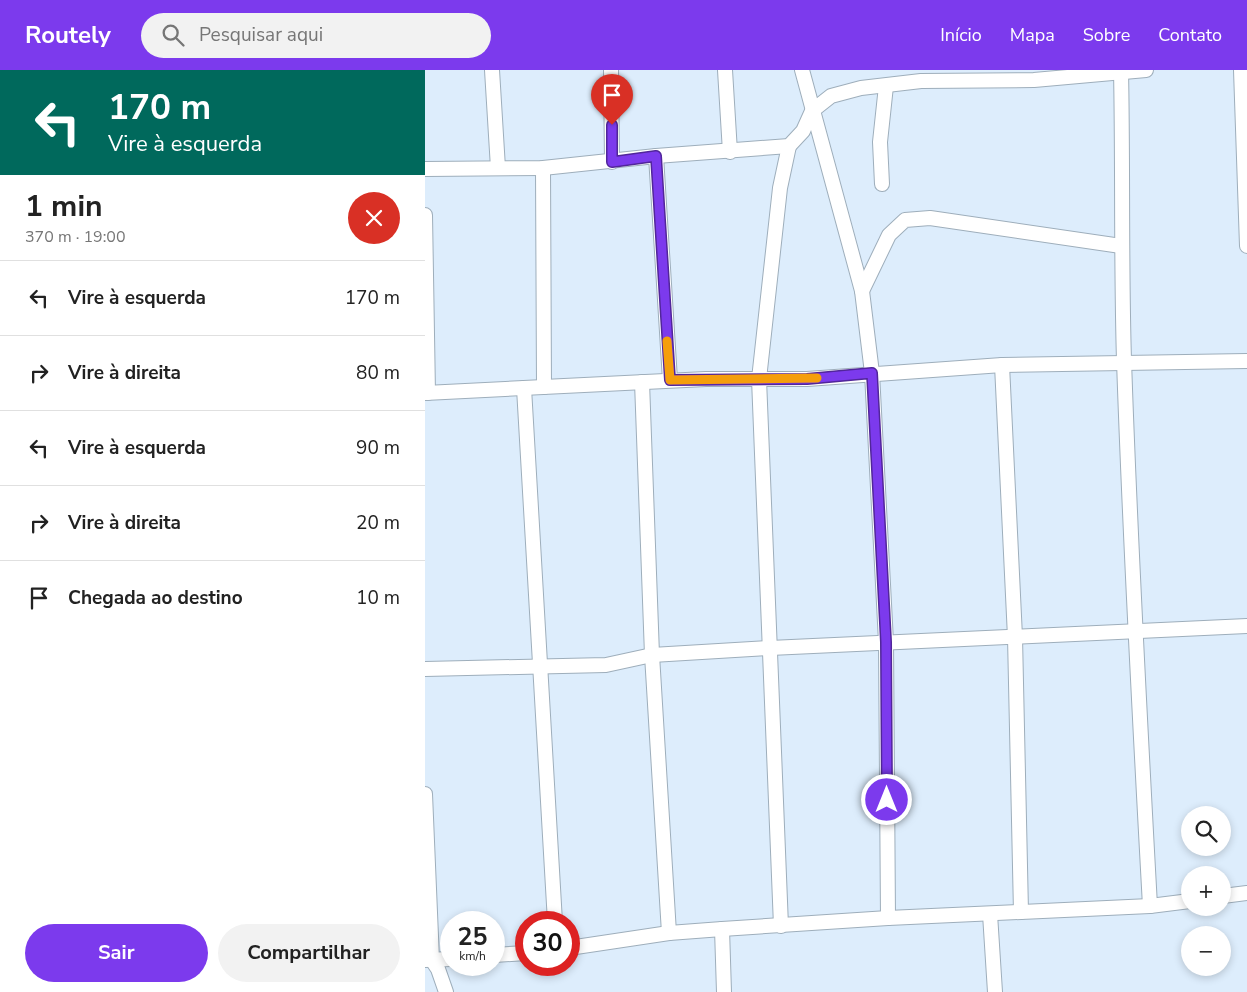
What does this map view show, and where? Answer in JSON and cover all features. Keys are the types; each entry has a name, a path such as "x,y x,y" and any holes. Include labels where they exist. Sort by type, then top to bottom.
{"street":[{"path":"492,70 498,168"},
{"path":"611,70 612,162"},
{"path":"725,70 729,152"},
{"path":"802,70 862,291 872,373 886,642 889,918"},
{"path":"781,926 759,379 781,188 789,146 803,131 812,111 831,96 861,88 886,86 921,76 1033,75 1146,70"},
{"path":"1241,70 1247,246"},
{"path":"1121,71 1121,246 1124,362 1135,630 1151,906"},
{"path":"882,184 880,142 886,86"},
{"path":"425,170 543,168 656,156 789,146"},
{"path":"656,156 670,380"},
{"path":"543,168 544,387"},
{"path":"425,215 427,393 670,380 807,379 872,373 1002,366 1124,362 1247,361"},
{"path":"862,291 889,235 905,220 930,218 1121,246"},
{"path":"1002,366 1015,637 1021,912"},
{"path":"642,382 652,655 669,933"},
{"path":"524,388 554,911"},
{"path":"425,669 539,668 606,665 652,655 886,642 1247,626"},
{"path":"425,794 428,960 439,969 445,992"},
{"path":"1231,895 1247,893"},
{"path":"580,946 669,933 722,928 1151,906 1181,902"},
{"path":"990,914 995,992"},
{"path":"722,928 724,992"}],"slow traffic":[{"path":"667,341 670,380 817,378"}],"route":[{"path":"612,125 612,162 656,156 670,380 807,379 872,373 886,642 887,800"}]}
